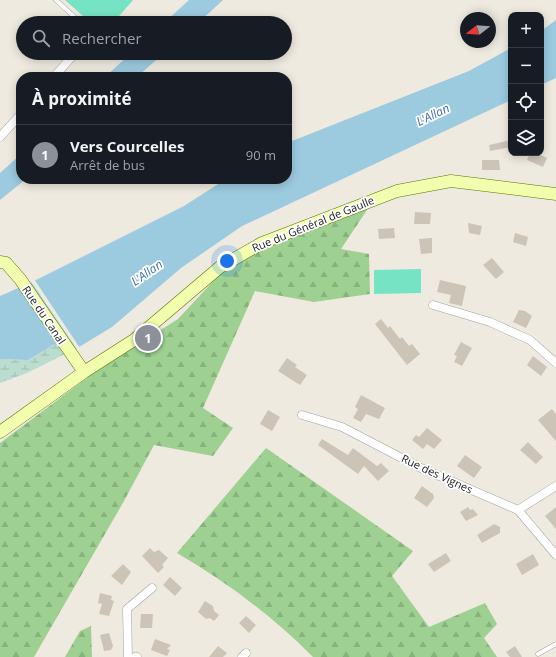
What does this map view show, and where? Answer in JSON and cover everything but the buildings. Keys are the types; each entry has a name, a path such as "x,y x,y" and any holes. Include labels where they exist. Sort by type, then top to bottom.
{"main road":[{"name":"Rue du Général de Gaulle","path":"0,432 84,372 134,340 220,267 262,243 396,191 451,181 556,194"},
{"name":"Rue du Canal","path":"0,262 6,263 20,279 84,372"}],"street":[{"path":"58,72 69,60"},
{"path":"0,137 16,119"},
{"path":"433,305 490,322 530,340 556,363"},
{"name":"Rue des Vignes","path":"302,415 342,427 421,468 518,510 556,555"},
{"path":"518,510 556,486"},
{"path":"128,657 127,609 152,588"}],"lane":[{"path":"56,0 73,16"},
{"path":"538,654 556,644"}],"green space":[{"path":"65,0 133,0 119,16 83,16"},
{"path":"371,204 341,249 369,254 370,294 314,302 255,291 203,408 233,428 213,456 154,445 124,501 34,657 0,657 0,443 99,369 178,319 220,274 259,250"},
{"path":"421,269 421,293 374,294 374,270"},
{"path":"55,344 79,347 27,373 0,383 0,359 28,360"},
{"path":"266,448 413,551 392,576 429,627 485,603 497,624 484,638 497,657 313,657 248,600 196,564 177,553"},
{"path":"91,626 92,657 65,657 80,631"}],"water":[{"path":"189,0 223,0 206,16 172,16"},
{"path":"556,20 556,78 544,84 544,48 544,29"},
{"name":"L'Allan","path":"508,50 508,101 242,226 181,268 112,327 79,347 55,344 28,360 0,359 0,296 32,282 184,206 218,184 292,184 292,141 469,71"},
{"path":"123,60 156,60 143,72 110,72"},
{"path":"16,159 16,184 20,184 0,200 0,173"}],"pier":[{"path":"34,279 80,348 76,348 30,280"}],"place":[{"name":"Vers Courcelles","path":"148,338"}]}
